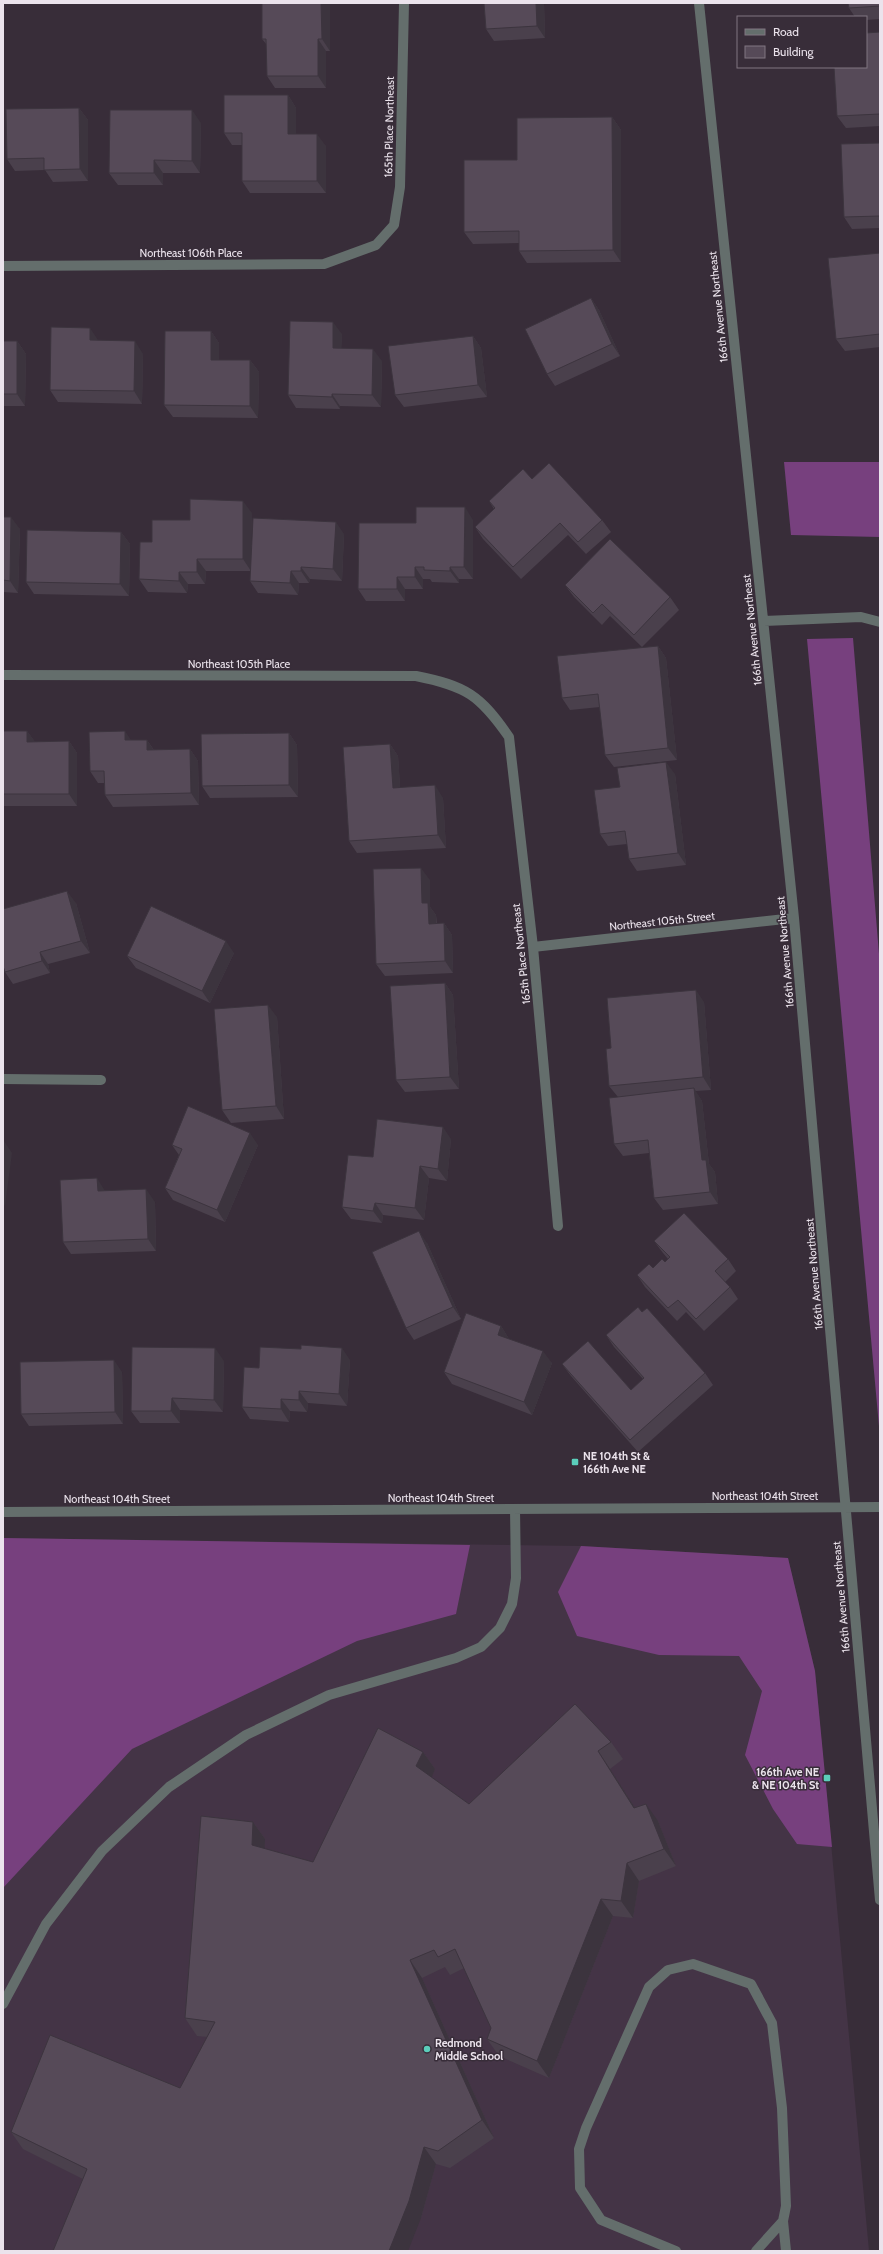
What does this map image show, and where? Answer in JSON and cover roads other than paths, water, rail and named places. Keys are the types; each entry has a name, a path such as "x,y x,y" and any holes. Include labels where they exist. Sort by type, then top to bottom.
{"street":[{"name":"165th Place Northeast","path":"376,245 394,225 400,187 404,3"},
{"name":"166th Avenue Northeast","path":"699,3 794,918 846,1507 867,1772 880,1900"},
{"name":"Northeast 106th Place","path":"3,266 324,264 376,245"},
{"path":"764,621 861,617 880,622"},
{"name":"Northeast 105th Place","path":"3,675 416,676 445,682 472,694"},
{"name":"165th Place Northeast","path":"472,694 492,712 509,737 533,947 558,1226"},
{"name":"Northeast 105th Street","path":"533,947 794,918"},
{"path":"3,1079 101,1080"},
{"name":"Northeast 104th Street","path":"3,1512 880,1507"},
{"path":"3,2004 46,1924 102,1851 169,1787 252,1732 329,1695 456,1658 481,1647 500,1628 512,1604 516,1578 515,1509"},
{"path":"676,2251 601,2220 580,2188 579,2149 586,2128 649,1987 668,1970 693,1964 751,1984 772,2023 782,2108 786,2206 783,2221 786,2251"},
{"path":"756,2251 783,2221"}],"place":[{"name":"NE 104th St & 166th Ave NE","path":"575,1462"},
{"name":"166th Ave NE & NE 104th St","path":"827,1778"},
{"name":"Redmond Middle School","path":"427,2049"}]}
